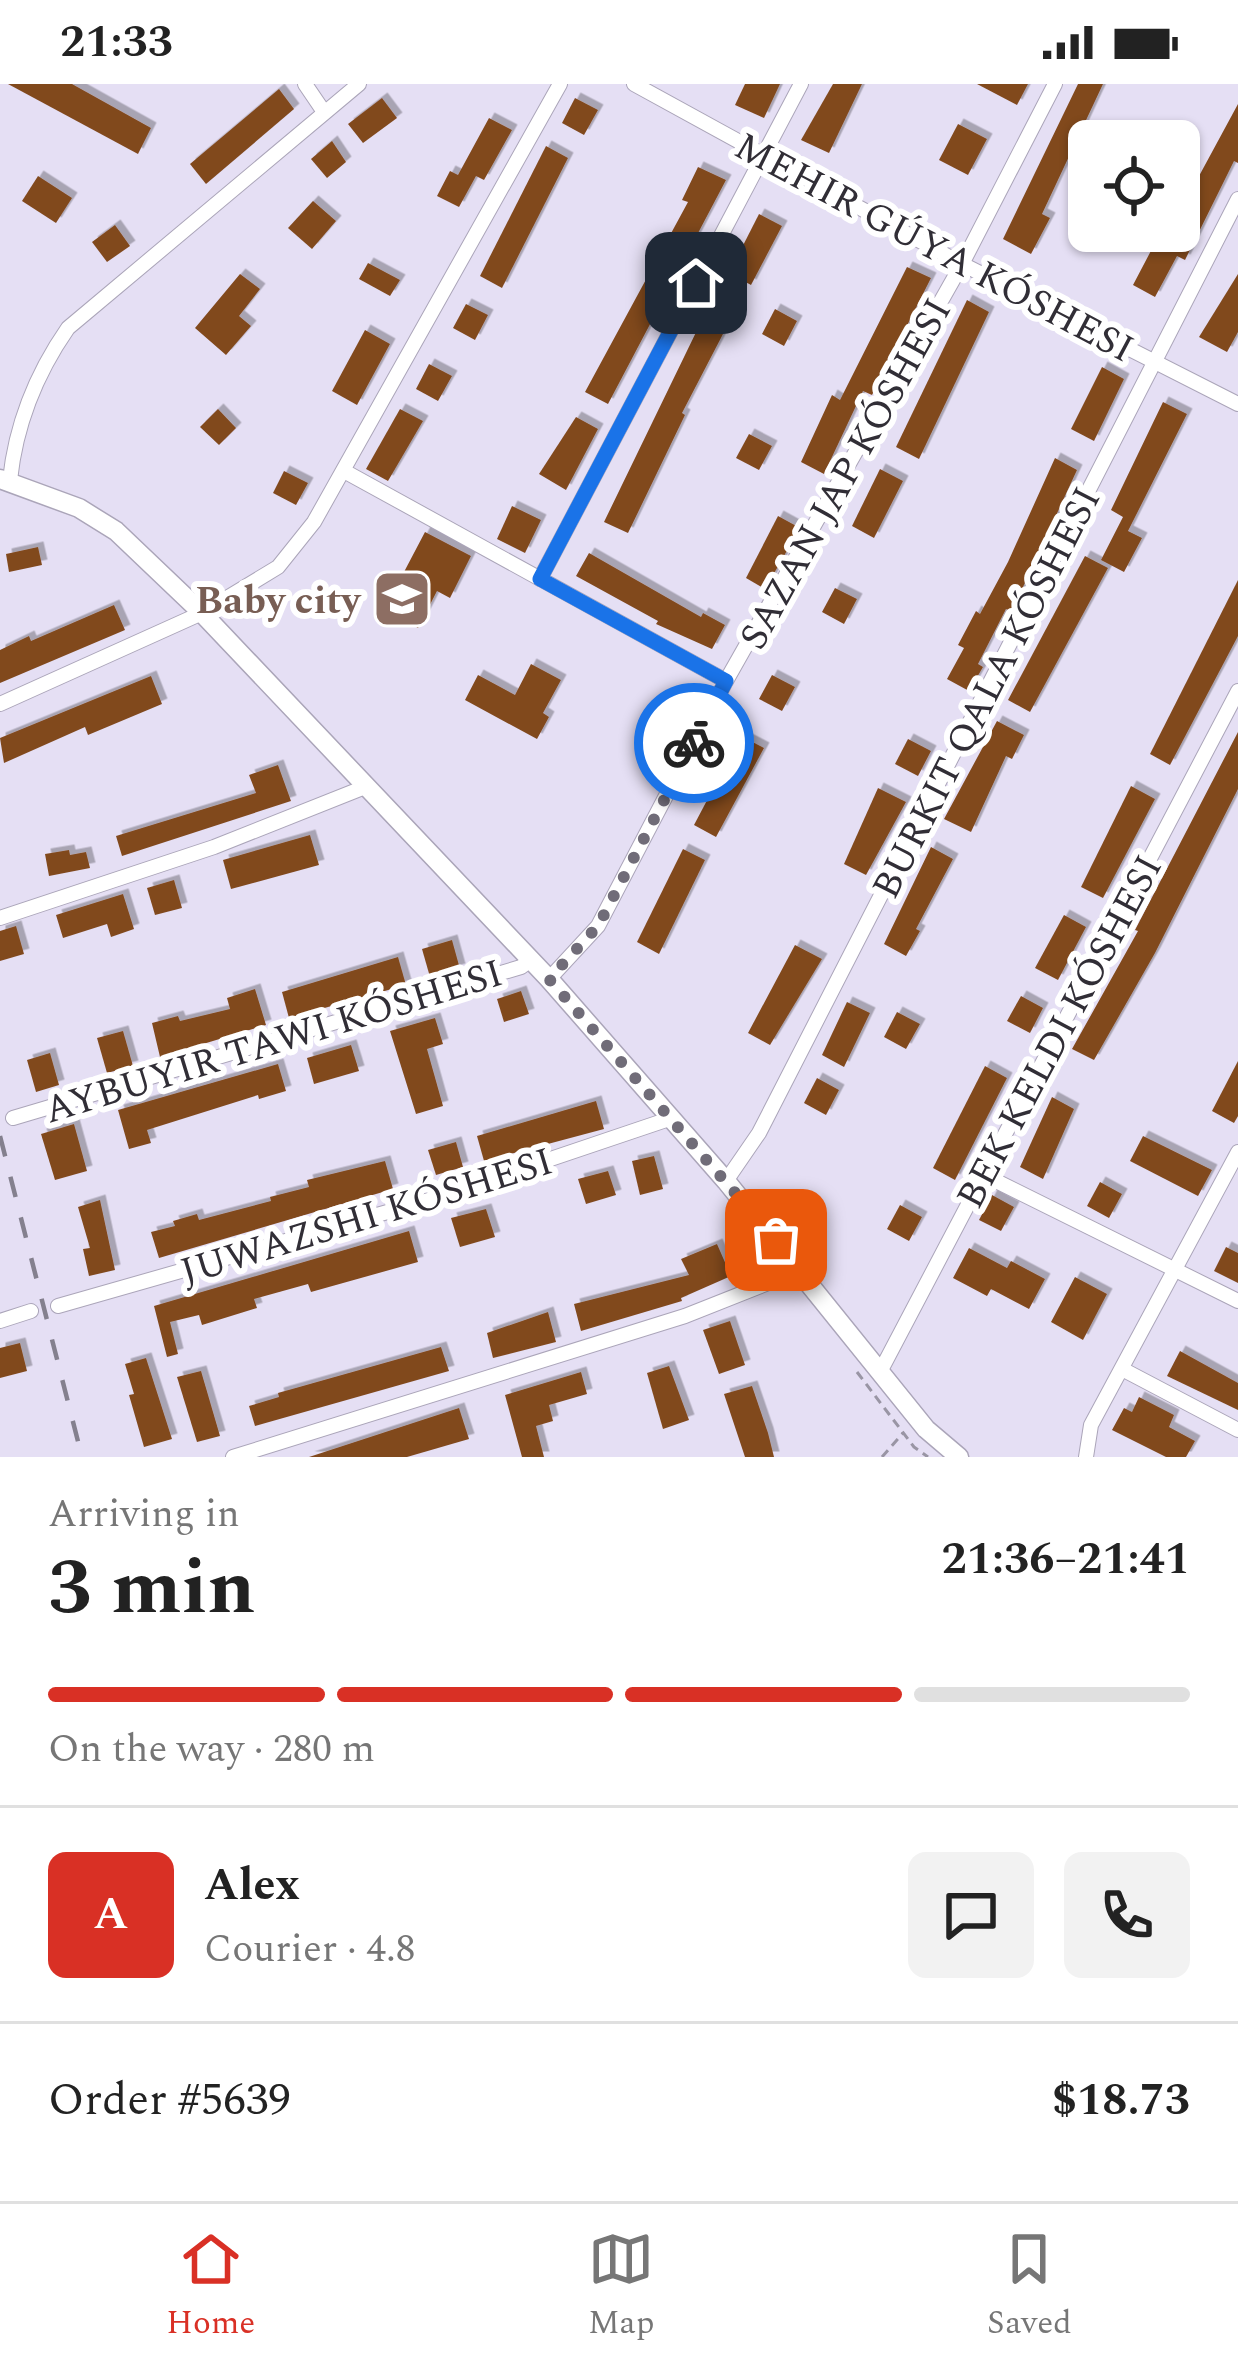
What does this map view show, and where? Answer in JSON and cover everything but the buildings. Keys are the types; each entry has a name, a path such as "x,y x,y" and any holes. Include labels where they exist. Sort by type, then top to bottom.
{"street":[{"path":"305,84 324,112"},
{"path":"359,84 68,328 42,366 5,479 79,508 116,531 202,613 532,959 726,1180 926,1429 959,1457"},
{"path":"0,704 202,613 278,567 314,522 344,471 560,84"},
{"name":"MEHIR GÚYА KÓSHESI","path":"634,84 962,264 1238,404"},
{"path":"540,579 801,84"},
{"name":"SAZAN JAP KÓSHESI","path":"549,979 598,926 726,681 962,264 1055,84"},
{"name":"BURKIT QALA KÓSHESI","path":"726,1180 758,1133 1238,199"},
{"path":"344,471 726,681"},
{"name":"BEK KELDI KÓSHESI","path":"880,1372 1238,691"},
{"path":"0,918 214,847 365,787"},
{"path":"13,1118 520,967 532,959"},
{"path":"58,1306 426,1201 672,1118"},
{"path":"1085,1457 1091,1425 1238,1152"},
{"path":"982,1174 1238,1301"},
{"path":"233,1457 685,1316 801,1270"},
{"path":"0,1321 31,1311"},
{"path":"1122,1369 1238,1430"}],"path":[{"path":"850,1363 928,1457"},
{"path":"882,1457 903,1432"}],"railway":[{"path":"0,1136 82,1457"}],"way so far":[{"path":"694,743 598,926 549,979 776,1240"}],"place":[{"name":"Baby city","path":"402,599"}],"route":[{"path":"694,743 726,681 540,579 696,283"}]}
